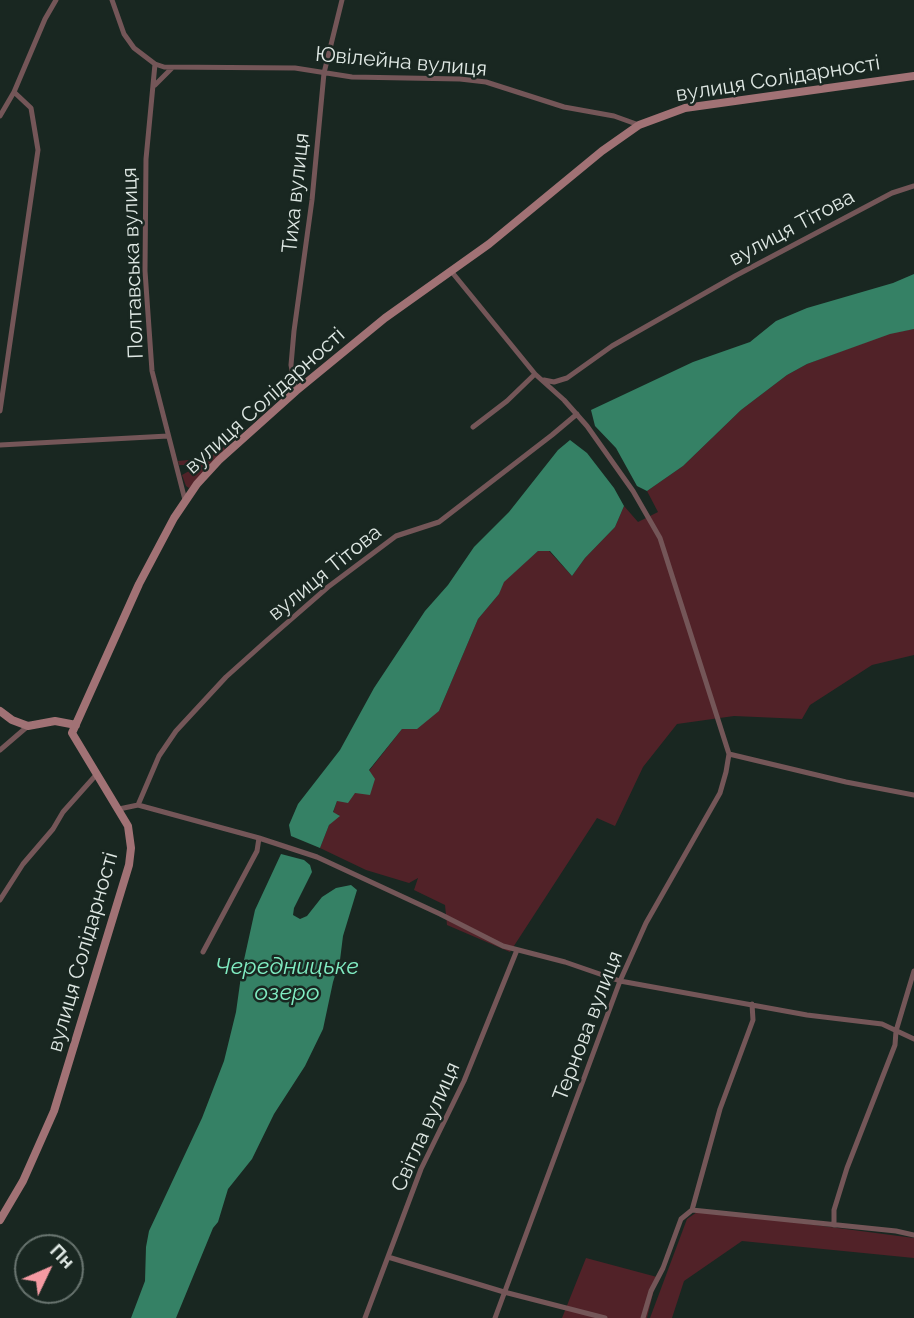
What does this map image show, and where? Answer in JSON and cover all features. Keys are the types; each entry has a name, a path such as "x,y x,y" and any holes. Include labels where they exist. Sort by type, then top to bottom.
{"main road":[{"name":"вулиця Солідарності","path":"0,1220 23,1181 54,1111 123,888 131,848 128,826 72,733 139,584 185,500 219,460 296,391 385,318 528,213 602,151 639,125 685,108 914,76"},
{"path":"0,710 12,720 28,726 55,721 76,725"}],"street":[{"path":"0,116 15,92 45,19 56,0"},
{"path":"112,0 124,34 134,48 155,64"},
{"name":"Тиха вулиця","path":"296,391 292,365 293,342 312,200 324,73 342,0"},
{"name":"Ювілейна вулиця","path":"155,64 172,68 295,68 352,77 486,82 564,107 614,116 639,125"},
{"name":"Полтавська вулиця","path":"155,64 146,159 145,271 152,371 185,500"},
{"path":"153,88 172,68"},
{"path":"0,411 38,150 31,108 15,92"},
{"name":"вулиця Тітова","path":"541,379 554,382 567,378 612,346 698,296 881,198 914,186"},
{"path":"451,271 535,374 576,414 633,491 660,538 729,754 835,780 914,795"},
{"path":"473,427 507,401 535,374"},
{"name":"вулиця Тітова","path":"138,805 159,756 176,731 226,677 274,634 328,587 396,536 439,522 456,511 576,414"},
{"path":"0,445 168,436"},
{"path":"0,750 28,726"},
{"name":"Тернова вулиця","path":"495,1318 620,981 646,923 720,793 729,754"},
{"path":"0,900 23,864 53,829 63,811 96,775"},
{"path":"119,809 138,805 317,857 503,946 565,962 620,981 807,1016 882,1024 914,1039"},
{"path":"203,952 257,851 259,838"},
{"name":"Світла вулиця","path":"365,1318 421,1169 464,1081 517,950"},
{"path":"834,1225 834,1210 847,1168 895,1045 896,1031 914,971"},
{"path":"643,1318 651,1291 663,1268 681,1219 692,1210 720,1110 753,1020 752,1004"},
{"path":"692,1210 914,1235"},
{"path":"388,1257 504,1292 605,1318"}],"shaded area":[{"path":"914,329 914,655 872,665 810,705 802,719 734,716 677,724 643,767 615,826 597,818 510,952 447,925 445,905 414,890 418,878 409,883 366,870 320,848 329,825 339,815 333,813 337,801 369,771 402,729 439,711 478,619 499,594 503,582 538,551 549,551 572,576 585,558 615,527 624,506 638,522 658,512 647,491 683,466 741,410 787,375 807,364 890,333"},
{"path":"224,447 225,450 195,483 189,488 186,486 182,475 189,471 188,465 179,465 178,461 207,458"},
{"path":"700,1210 914,1238 914,1258 742,1241 684,1281 672,1318 650,1318 687,1219"},
{"path":"586,1258 657,1277 647,1318 562,1318"}],"water":[{"path":"914,274 914,329 890,334 807,364 787,375 741,410 683,466 647,491 637,486 616,448 595,426 591,410 693,362 750,342 776,321 807,308 893,283"},
{"path":"570,440 587,453 614,488 624,506 615,527 585,558 572,576 550,551 538,551 504,582 499,594 478,619 439,711 417,729 402,729 369,770 375,779 370,795 355,793 348,803 337,801 333,812 340,816 329,825 320,848 291,836 289,825 298,804 340,750 374,688 425,611 448,585 474,547 509,512 558,450"},
{"name":"Чередницьке озеро","path":"281,854 304,860 310,865 312,872 294,908 293,915 300,919 307,916 322,897 336,888 351,885 357,890 343,936 340,960 323,1029 305,1066 274,1114 252,1159 228,1189 218,1222 213,1228 176,1318 131,1318 145,1281 149,1231 202,1118 224,1061 255,910"}]}
